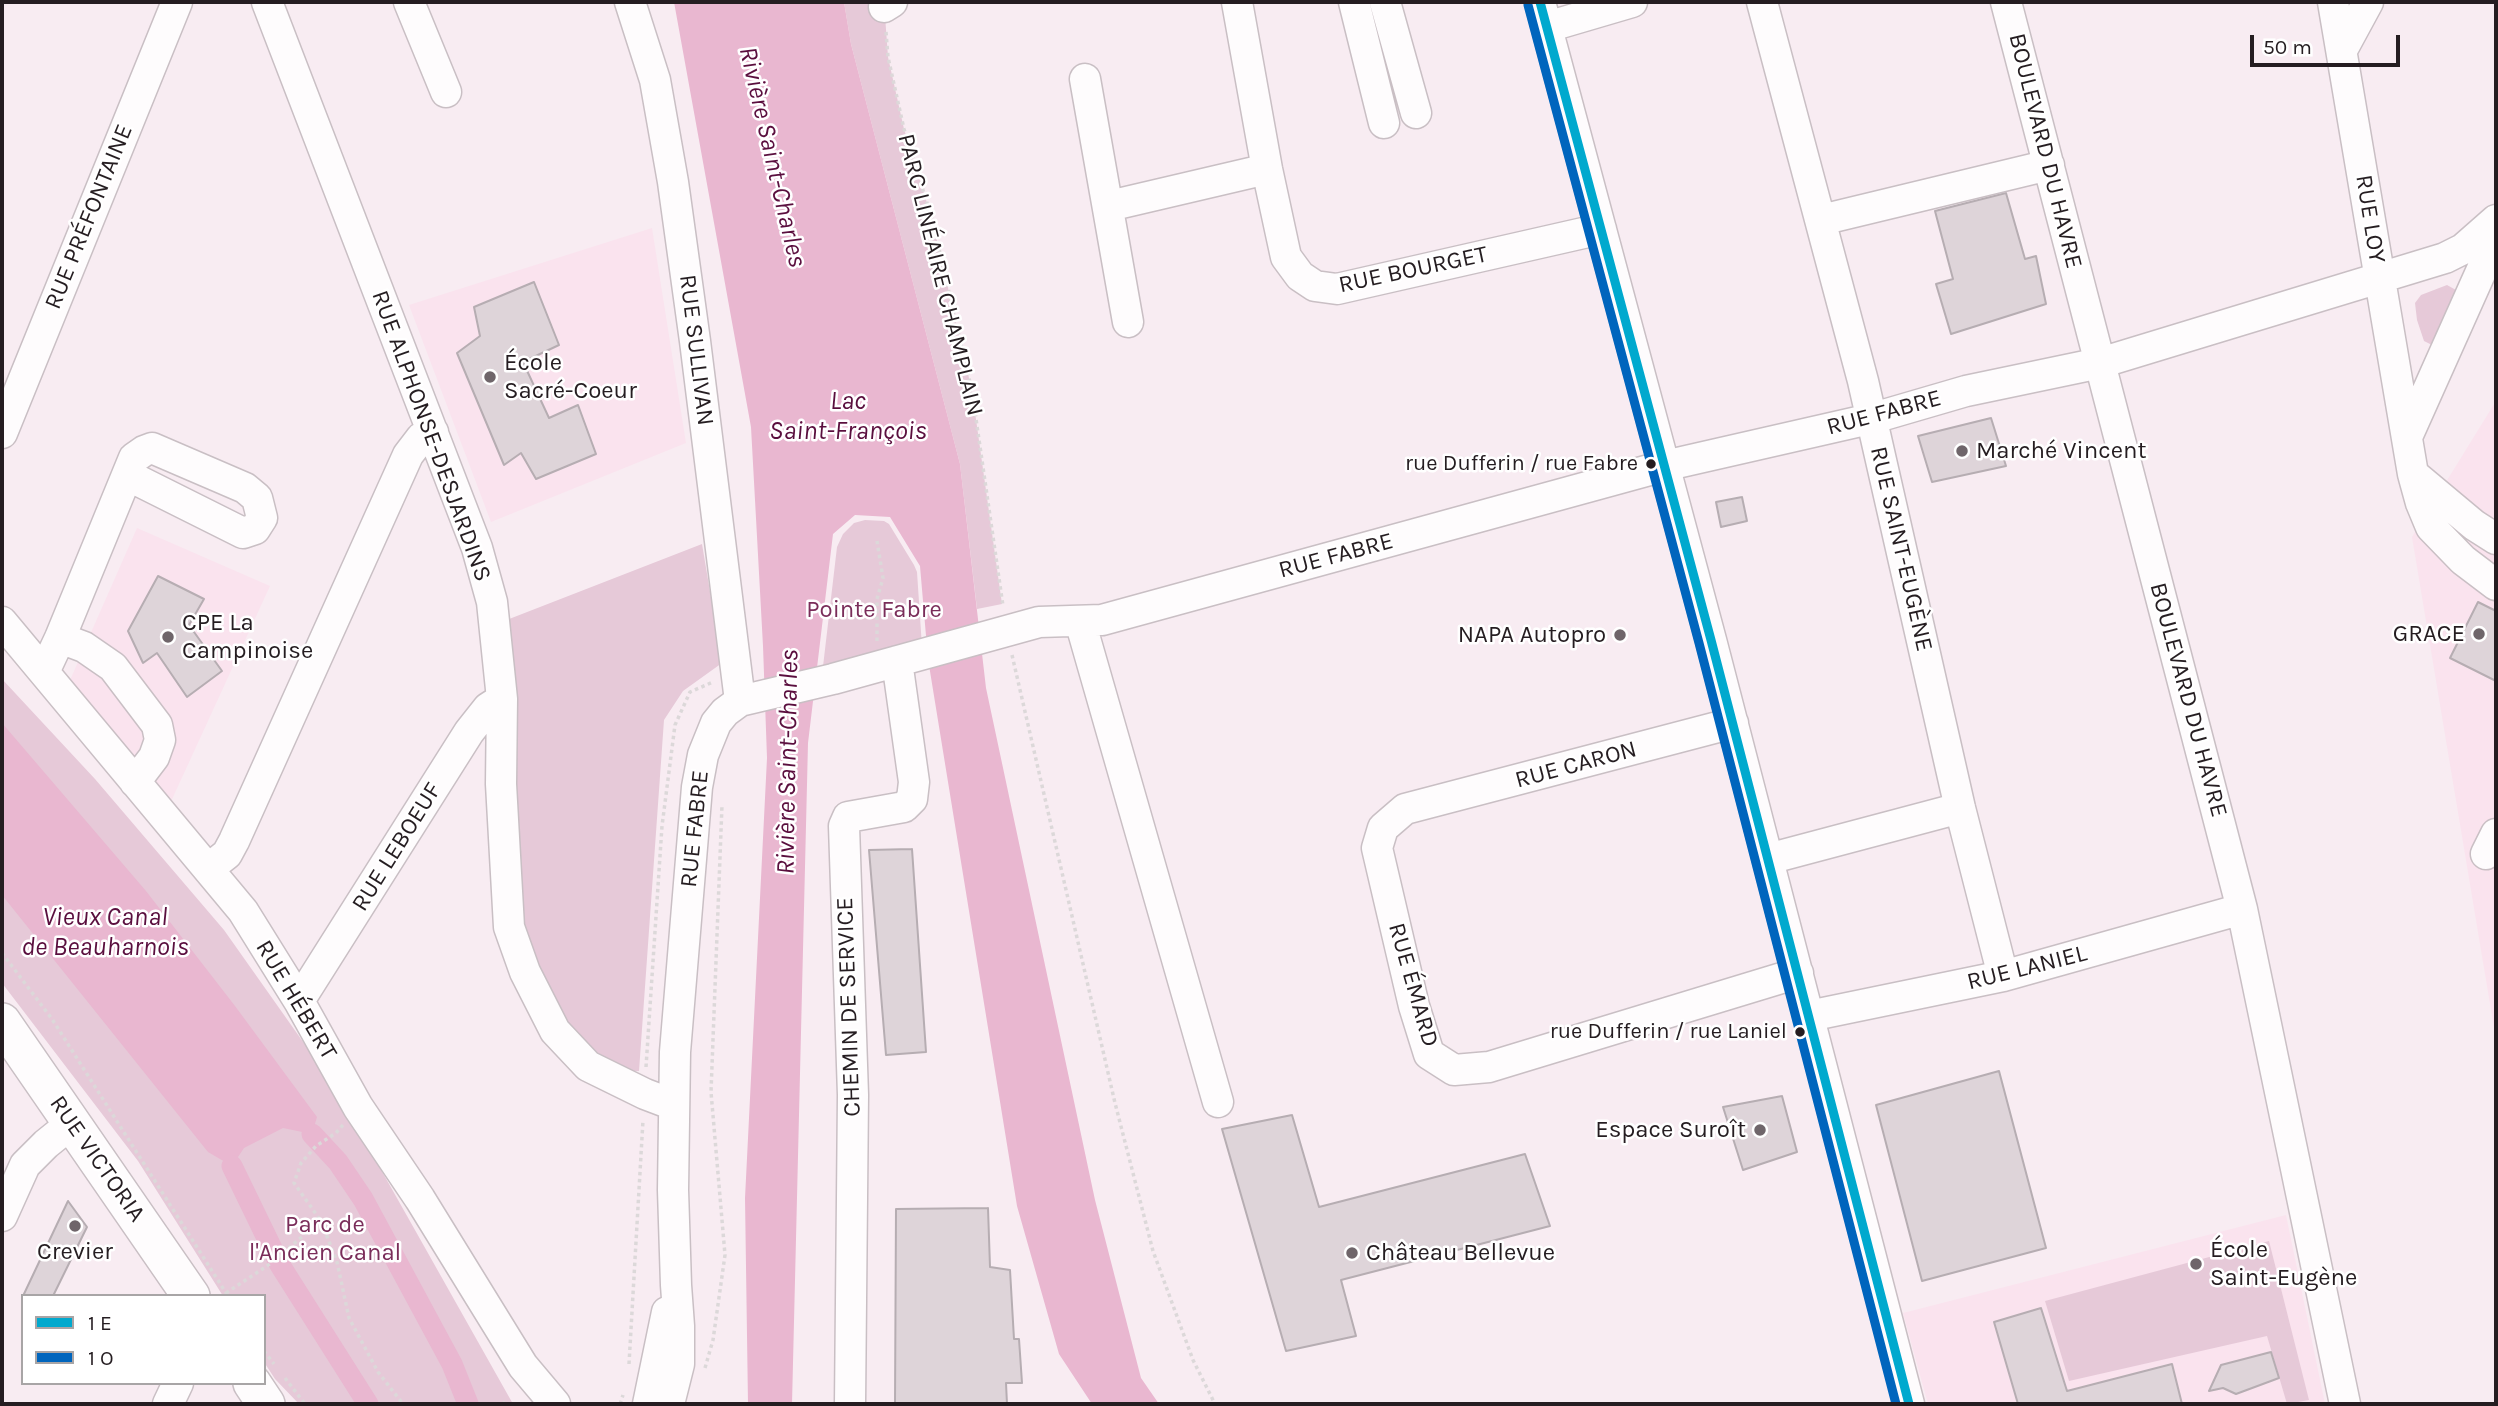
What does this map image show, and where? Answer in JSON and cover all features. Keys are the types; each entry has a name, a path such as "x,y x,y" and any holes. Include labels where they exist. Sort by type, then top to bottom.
{"main road":[{"name":"RUE VICTORIA","path":"2,1023 72,1123 214,1294"},
{"path":"253,1385 266,1404"}],"street":[{"name":"RUE PRÉFONTAINE","path":"2,433 177,2"},
{"name":"RUE ALPHONSE-DESJARDINS","path":"267,2 477,548 492,602 502,699 501,784 509,927 525,972 555,1031 588,1066 674,1105"},
{"path":"409,2 446,92"},
{"name":"RUE SULLIVAN","path":"630,2 655,80 673,182 740,701"},
{"name":"RUE BOURGET","path":"1237,2 1286,257 1300,276 1315,286 1337,289 1601,229"},
{"path":"1354,2 1384,123"},
{"path":"1385,2 1416,113"},
{"path":"1632,2 1543,15 1733,723 1909,1404"},
{"name":"RUE SAINT-EUGÈNE","path":"1762,2 1863,381 1960,808 2003,976"},
{"name":"BOULEVARD DU HAVRE","path":"2006,2 2242,909 2345,1404"},
{"name":"RUE LOY","path":"2333,2 2413,474 2421,503 2431,527 2463,560 2495,580"},
{"path":"2342,50 2368,2"},
{"path":"1085,79 1128,322"},
{"path":"1821,220 2049,165"},
{"path":"1109,206 1267,169"},
{"name":"RUE FABRE","path":"669,1404 678,1364 679,1326 676,1285 675,1052 697,787 703,755 716,723 740,701 834,679 1040,622 1102,620 1664,466 1871,419 1966,391 2100,363 2445,258 2463,249 2496,220"},
{"path":"2407,437 2496,238"},
{"path":"208,869 227,854 234,841 408,455 421,438 433,432"},
{"path":"2413,474 2467,520 2496,539"},
{"path":"44,672 127,475"},
{"path":"1080,621 1218,1102"},
{"name":"RUE HÉBERT","path":"2,622 243,911 299,1001 358,1107 420,1199 523,1366 555,1404"},
{"path":"60,638 85,647 113,667 157,725 160,740 154,757 135,782"},
{"name":"CHEMIN DE SERVICE","path":"850,1404 853,1095 844,826 848,817 904,807 912,799 914,782 898,661"},
{"name":"RUE LEBOEUF","path":"299,1001 469,732 488,708 502,699"},
{"name":"RUE CARON","path":"1419,806 1733,723"},
{"name":"RUE ÉMARD","path":"1419,806 1405,809 1383,828 1377,848 1414,1006 1429,1054 1454,1070 1489,1067 1798,972"},
{"path":"1768,859 1960,808"},
{"name":"RUE LANIEL","path":"1809,1016 2003,976 2242,909"},
{"path":"2,1216 25,1165 72,1123"},
{"name":"RUE FABRE","path":"648,1404 657,1355 676,1285"},
{"path":"168,1404 177,1385"}],"path":[{"name":"PARC LINÉAIRE CHAMPLAIN","path":"888,4 888,57 901,117 932,219 972,391 998,634 1153,1251 1194,1360 1215,1404"},
{"path":"877,541 883,578 877,599 898,661"},
{"path":"702,1378 713,1340 725,1255 710,1092 723,818 721,793"},
{"path":"2,953 59,1029 214,1294"},
{"path":"336,1133 316,1146 301,1163 294,1183 321,1221 337,1262 349,1318 378,1372 403,1404"},
{"path":"217,1294 267,1266 321,1221"}],"shaded area":[{"path":"652,228 686,443 491,522 409,305"},
{"path":"2496,401 2496,1040 2412,537"},
{"name":"CPE La Campinoise","path":"137,528 270,586 168,808 67,687"},
{"name":"École Saint-Eugène","path":"2286,1215 2325,1404 1928,1404 1903,1313"}],"green space":[{"path":"844,2 884,2 888,57 904,129 932,219 972,391 1002,604 977,609 960,464 851,44"},
{"path":"2447,285 2456,290 2457,301 2432,345 2424,341 2415,303 2421,295"},
{"name":"Pointe Fabre","path":"865,520 884,521 889,524 914,565 917,572 922,647 822,675 837,547 843,534 854,523"},
{"path":"702,544 722,663 683,691 664,720 639,1071 617,1072 579,1048 523,938 504,621"},
{"name":"Parc de l'Ancien Canal","path":"2,679 95,779 224,930 331,1081 513,1404 299,1404 275,1379 266,1365 266,1294 222,1294 138,1161 2,983"},
{"path":"2269,1241 2309,1400 2287,1404 2267,1336 2069,1381 2045,1301"}],"water":[{"name":"Lac Saint-François","path":"674,2 844,2 851,44 960,464 986,688 1095,1200 1141,1378 1159,1404 1092,1404 1059,1354 1017,1206 928,659 920,566 890,517 855,515 833,534 808,743 792,1404 748,1404 745,1198 767,758 763,646 751,427"},
{"name":"Vieux Canal de Beauharnois","path":"2,723 146,891 235,1006 317,1117 312,1134 283,1128 244,1148 232,1166 208,1152 2,895"}],"building":[{"path":"2006,193 2025,259 2036,256 2046,304 1951,334 1936,284 1953,279 1935,211"},
{"name":"École Sacré-Coeur","path":"534,282 559,345 523,362 549,418 578,405 596,454 536,479 521,453 504,465 457,353 480,336 474,307"},
{"name":"Marché Vincent","path":"1991,418 2006,466 1932,482 1918,436"},
{"path":"1742,497 1747,521 1721,527 1716,502"},
{"path":"158,576 204,599 189,625 222,671 187,697 157,653 143,663 128,631"},
{"name":"GRACE","path":"2478,602 2496,611 2496,681 2450,658"},
{"path":"912,849 926,1052 886,1055 869,850"},
{"path":"1999,1071 2046,1248 1922,1281 1876,1105"},
{"name":"Espace Suroît","path":"1782,1096 1797,1152 1743,1170 1723,1107"},
{"name":"Château Bellevue","path":"1292,1115 1319,1207 1525,1154 1550,1226 1341,1280 1356,1336 1286,1351 1222,1129"},
{"path":"68,1201 87,1227 54,1294 24,1294"},
{"path":"988,1208 990,1267 1010,1270 1014,1339 1019,1339 1022,1383 1006,1383 1007,1404 895,1404 896,1209"},
{"path":"2041,1308 2067,1391 2172,1364 2182,1404 2018,1404 1994,1322"},
{"path":"2271,1352 2279,1378 2236,1394 2223,1388 2209,1391 2221,1365"}],"waterway":[{"name":"Vieux Canal de Beauharnois","path":"312,1134 338,1162 363,1199 452,1364 468,1404"},
{"name":"Vieux Canal de Beauharnois","path":"232,1166 280,1265 368,1404"}],"transit line":[{"path":"1540,2 1711,640 1909,1404"},
{"path":"1528,5 1699,643 1896,1404"}],"place":[{"name":"École Sacré-Coeur","path":"490,377"},
{"name":"Marché Vincent","path":"1962,451"},
{"name":"rue Dufferin / rue Fabre","path":"1651,464"},
{"name":"GRACE","path":"2479,634"},
{"name":"NAPA Autopro","path":"1620,635"},
{"name":"CPE La Campinoise","path":"168,637"},
{"name":"rue Dufferin / rue Laniel","path":"1800,1032"},
{"name":"Espace Suroît","path":"1760,1130"},
{"name":"Crevier","path":"75,1226"},
{"name":"Château Bellevue","path":"1352,1253"},
{"name":"École Saint-Eugène","path":"2196,1264"}],"water label":[{"name":"Rivière Saint-Charles","path":"772,157"},
{"name":"Rivière Saint-Charles","path":"788,762"}]}
